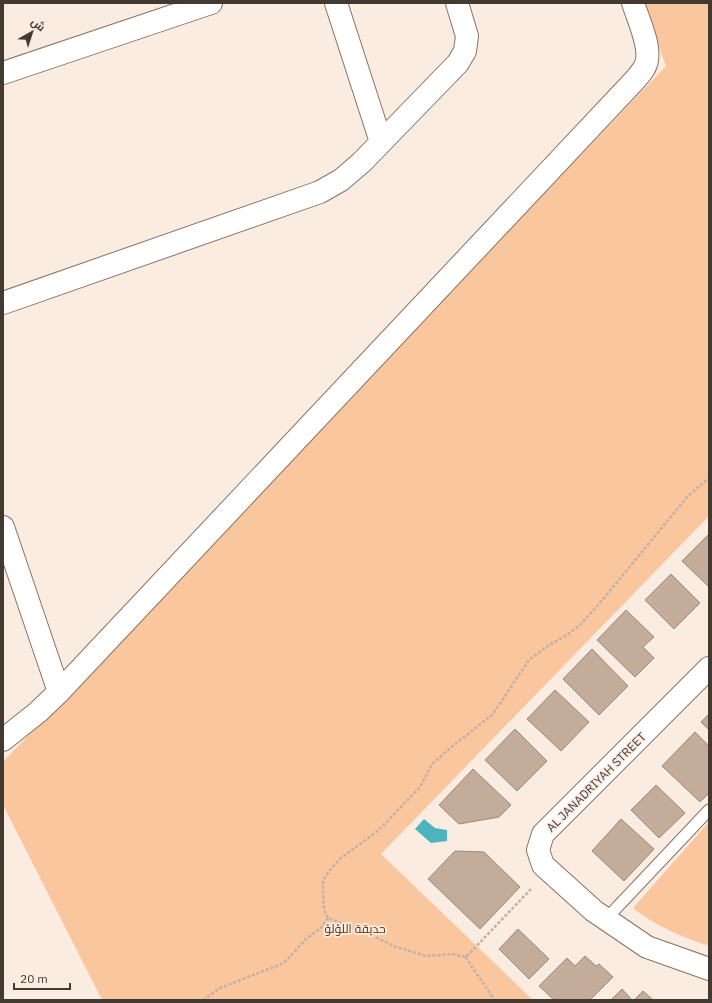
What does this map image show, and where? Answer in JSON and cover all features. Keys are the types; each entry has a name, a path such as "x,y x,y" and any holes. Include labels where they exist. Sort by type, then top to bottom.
{"street":[{"path":"3,73 211,3"},
{"path":"336,3 380,142"},
{"path":"3,303 320,192 341,180 362,162 458,63 465,51 467,36 457,3"},
{"path":"3,740 38,712 59,692 644,70 647,60 647,46 632,3"},
{"path":"3,527 59,692"},
{"name":"AL JANADRIYAH STREET","path":"709,668 543,834 538,850 543,865 594,911 648,948 709,969"}],"lane":[{"path":"606,919 709,810"}],"path":[{"path":"494,1000 480,977 473,970 466,957 453,954 427,956 396,947 367,933 328,918 324,909 324,880 341,858 379,830 420,787 432,764 494,714 529,660 549,645 568,635 580,625 688,496 709,478"},
{"path":"466,957 531,889"},
{"path":"203,1000 220,988 284,962 307,938 321,928 328,918"}],"green space":[{"name":"حديقة اللؤلؤ","path":"643,3 709,3 709,516 381,854 533,1000 102,1000 3,805 3,762 666,66"},
{"path":"709,822 709,946 669,930 650,920 633,908"}],"water":[{"path":"424,819 435,828 447,830 447,841 431,843 415,829"}],"building":[{"path":"709,534 709,587 682,561"},
{"path":"671,574 700,603 674,629 645,600"},
{"path":"626,610 654,637 643,647 654,658 635,677 597,640"},
{"path":"592,649 628,686 599,715 563,679"},
{"path":"555,690 589,722 561,751 527,719"},
{"path":"709,714 709,730 701,722"},
{"path":"515,729 547,761 517,791 485,760"},
{"path":"695,732 709,746 709,793 700,802 662,766"},
{"path":"473,769 511,805 499,817 459,824 439,805"},
{"path":"656,785 685,813 659,838 631,810"},
{"path":"621,819 654,849 624,881 592,851"},
{"path":"455,851 484,852 520,887 480,929 428,879"},
{"path":"518,929 549,959 529,979 499,949"},
{"path":"585,956 596,966 599,964 613,977 590,1000 554,1000 539,986 567,958 575,966"},
{"path":"622,989 632,1000 611,1000"},
{"path":"643,991 653,1000 634,1000"}]}
